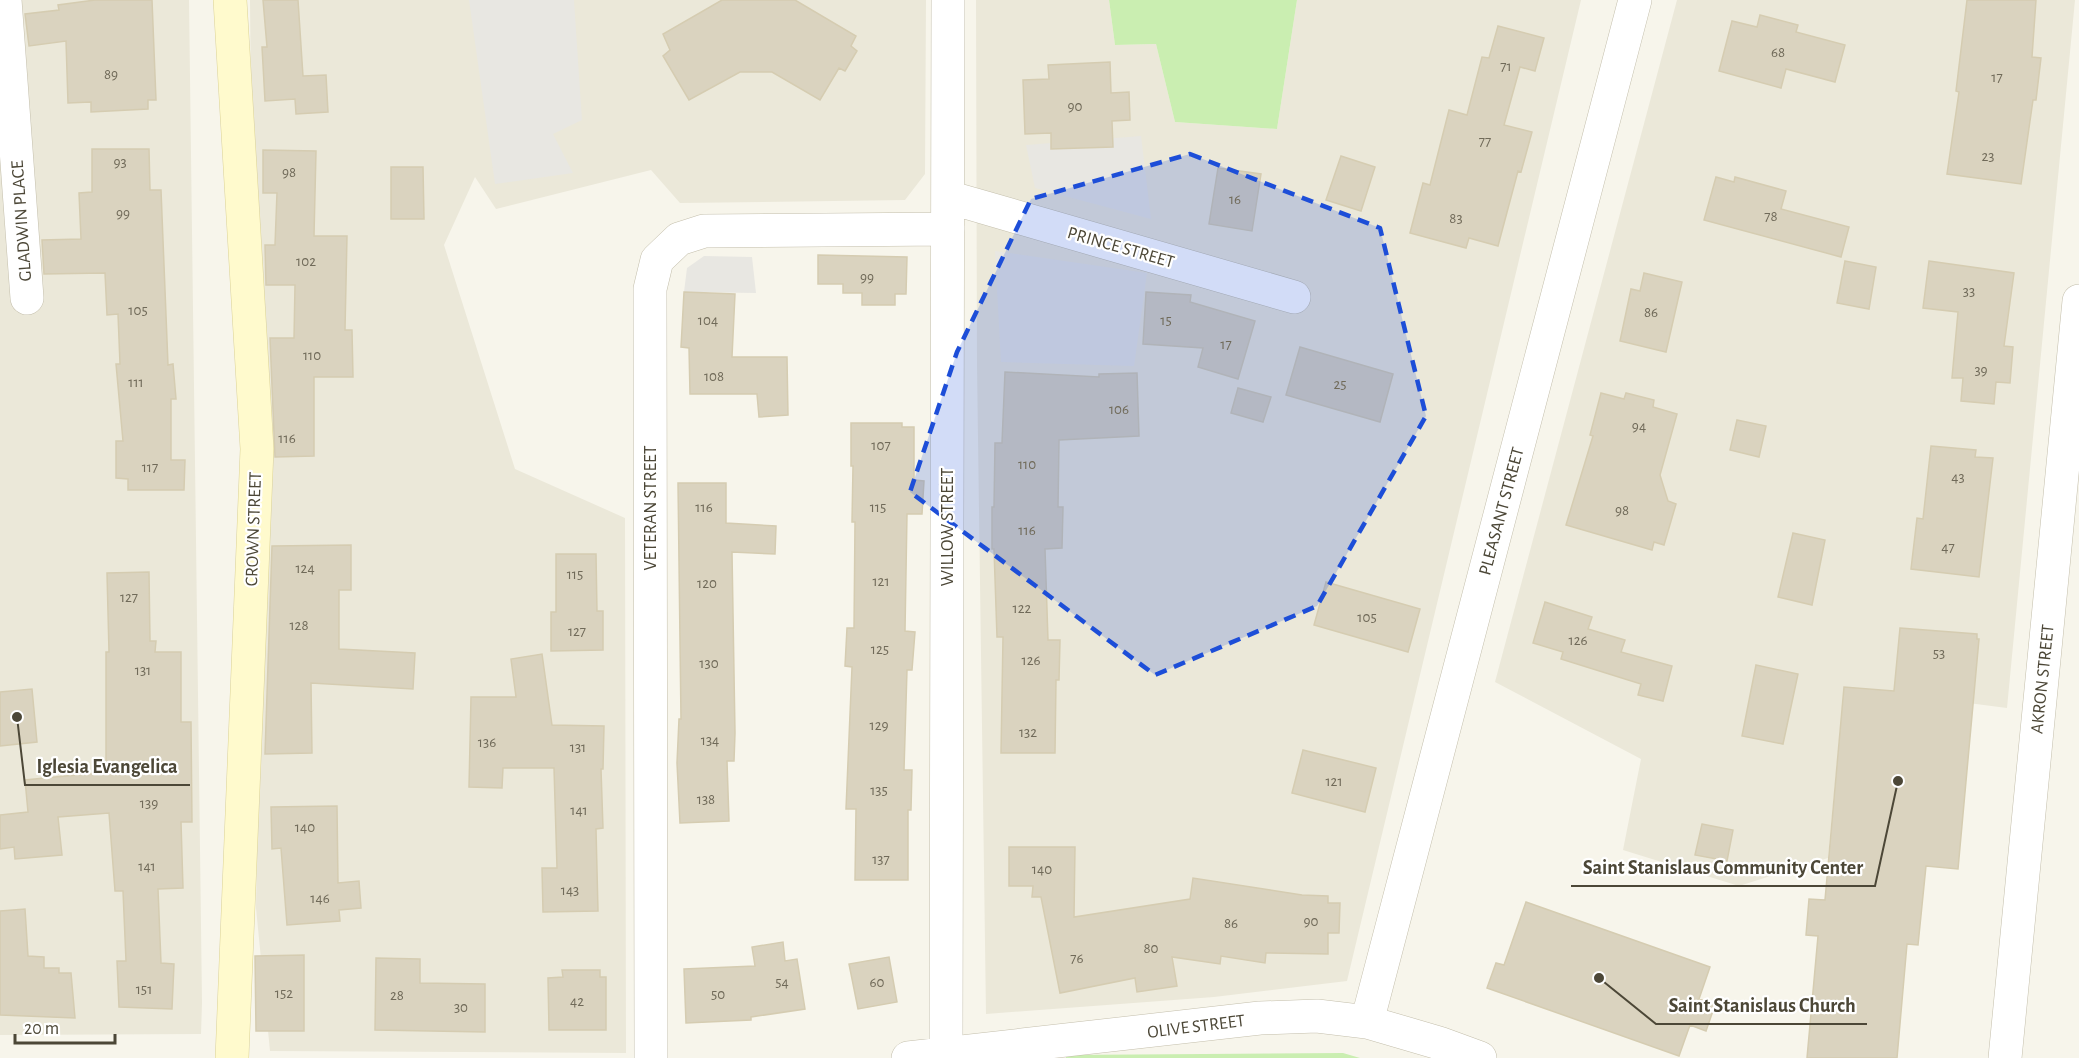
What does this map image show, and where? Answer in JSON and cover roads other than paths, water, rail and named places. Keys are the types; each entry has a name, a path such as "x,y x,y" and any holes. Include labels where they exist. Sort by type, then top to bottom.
{"street":[{"name":"GLADWIN PLACE","path":"5,0 27,298"},
{"name":"CROWN STREET","path":"230,0 257,449 232,1058"},
{"name":"WILLOW STREET","path":"946,1055 948,0"},
{"name":"PLEASANT STREET","path":"1367,1022 1635,0"},
{"name":"PRINCE STREET","path":"948,197 1294,297"},
{"name":"VETERAN STREET","path":"651,1058 650,289 657,260 679,239 704,231 948,230"},
{"name":"AKRON STREET","path":"2005,1058 2079,300"},
{"name":"OLIVE STREET","path":"908,1058 1260,1018 1317,1016 1367,1022 1439,1043 1480,1058"}],"place":[{"name":"Iglesia Evangelica","path":"17,717"},
{"name":"Saint Stanislaus Community Center","path":"1898,781"},
{"name":"Saint Stanislaus Church","path":"1599,978"}]}
